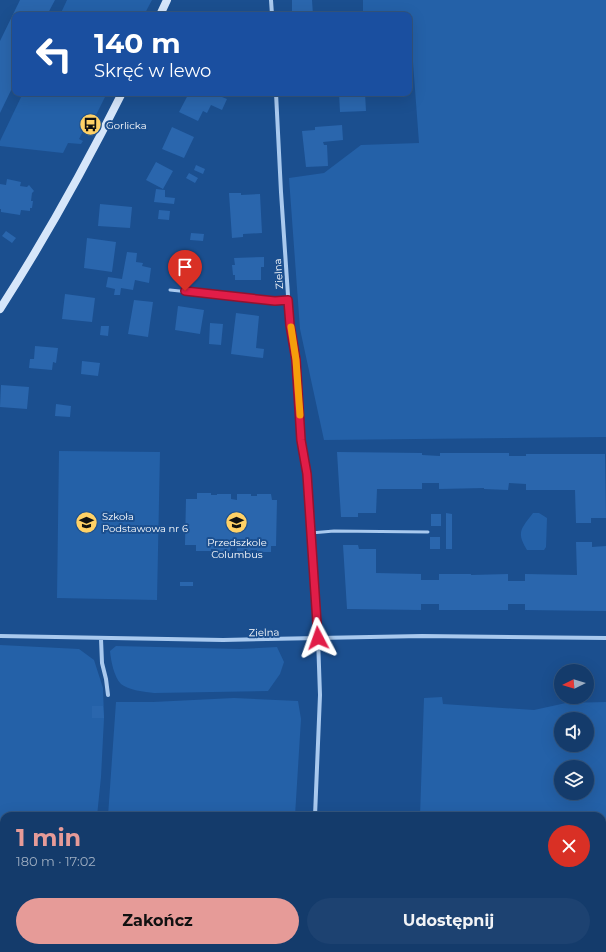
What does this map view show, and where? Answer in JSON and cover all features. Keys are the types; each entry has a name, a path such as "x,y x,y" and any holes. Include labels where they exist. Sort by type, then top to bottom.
{"street":[{"path":"161,12 167,0"},
{"path":"271,0 272,12"},
{"path":"0,309 65,202 93,152 121,96"},
{"name":"Zielna","path":"0,636 176,640 318,638 307,474 301,440 296,360 290,325 288,300 276,96"},
{"path":"315,812 320,695 318,638 422,636 606,638"},
{"path":"101,639 102,663 108,695"}],"lane":[{"path":"170,290 275,301 288,300"},
{"path":"311,533 334,531 428,532"}],"shaded area":[{"path":"67,0 152,0 146,12 61,12"},
{"path":"363,0 606,0 606,437 324,440 300,329 289,178 324,173 361,145 419,143 412,49 412,12 363,12"},
{"path":"22,96 106,96 88,131 84,129 79,139 83,141 81,144 68,143 63,153 0,146 0,141"},
{"path":"59,451 160,452 157,600 57,598"},
{"path":"533,513 539,513 547,518 546,547 544,550 527,550 522,539 521,531"},
{"path":"0,645 79,649 94,660 103,688 104,718 97,812 0,812"},
{"path":"116,646 240,649 277,647 284,662 280,674 268,691 154,693 128,688 121,684 116,677 111,659 110,651"},
{"path":"442,697 443,704 534,710 561,704 594,704 594,702 606,702 606,812 420,812 424,698"},
{"path":"234,698 298,701 301,719 295,812 108,812 116,702 153,702"}],"building":[{"path":"20,0 55,0 49,12 14,12"},
{"path":"292,0 312,0 313,12 292,12"},
{"path":"12,16 12,88 0,113 0,41"},
{"path":"187,96 220,96 227,99 222,110 211,105 207,113 203,111 198,121 179,112"},
{"path":"339,96 365,96 366,111 340,112"},
{"path":"342,125 343,140 323,142 324,145 327,145 328,166 306,167 302,131 315,130 315,127"},
{"path":"172,127 194,137 184,158 162,149"},
{"path":"156,162 173,171 163,189 146,180"},
{"path":"196,165 205,169 203,174 194,170"},
{"path":"189,173 198,178 195,183 186,178"},
{"path":"7,179 21,182 20,186 27,187 29,185 34,191 32,193 31,201 33,201 30,211 21,210 20,215 1,212 0,184 6,185"},
{"path":"156,189 165,190 165,197 175,198 174,204 154,202"},
{"path":"229,193 241,193 241,195 260,194 262,233 243,234 243,237 232,238"},
{"path":"100,204 132,207 130,228 98,226"},
{"path":"159,210 170,211 169,220 158,219"},
{"path":"6,231 16,238 12,243 2,236"},
{"path":"191,233 204,234 203,241 190,240"},
{"path":"87,238 116,242 112,272 84,268"},
{"path":"127,252 137,253 136,262 143,263 142,266 151,268 149,283 135,280 133,290 121,288 120,295 114,295 115,289 106,287 108,277 122,279"},
{"path":"264,257 264,267 261,267 261,280 235,280 232,265 235,265 234,258"},
{"path":"65,294 95,298 92,322 62,319"},
{"path":"134,300 153,302 148,337 128,334"},
{"path":"178,306 204,310 200,334 175,330"},
{"path":"236,313 259,316 256,348 264,349 263,358 231,354"},
{"path":"210,323 223,324 221,345 209,344"},
{"path":"101,326 109,326 108,336 100,335"},
{"path":"35,346 58,348 56,363 53,362 52,370 29,368 30,359 34,359"},
{"path":"82,361 100,363 98,376 81,374"},
{"path":"1,385 29,387 27,409 0,407"},
{"path":"56,404 71,406 70,417 55,416"},
{"path":"337,452 422,453 422,455 440,456 440,453 509,453 509,456 526,456 526,454 605,454 606,518 591,518 591,523 576,523 575,490 526,490 526,484 509,483 508,490 484,488 439,489 439,483 422,483 422,489 377,489 376,513 358,513 358,517 341,517"},
{"path":"197,493 211,493 211,495 231,494 231,499 237,500 237,494 251,494 251,496 257,496 257,494 271,494 272,500 277,500 276,546 271,546 271,552 257,552 257,550 237,551 237,546 231,546 230,551 217,551 216,549 211,549 211,551 196,551 196,545 185,545 186,499 197,499"},
{"path":"446,513 452,514 452,549 446,549"},
{"path":"431,514 441,514 441,526 431,526"},
{"path":"430,537 440,537 440,549 430,549"},
{"path":"576,542 592,542 592,547 606,546 606,611 525,610 525,604 508,604 508,610 439,610 439,604 421,604 421,610 347,609 343,545 358,545 359,549 376,549 376,573 421,574 421,580 439,580 439,574 508,574 508,581 525,581 525,574 577,575"},
{"path":"180,582 193,582 193,586 180,586"},
{"path":"92,706 103,706 104,718 92,718"}],"slow traffic":[{"path":"291,327 296,360 300,415"}],"place":[{"name":"Gorlicka","path":"90,125"},
{"name":"Szkoła Podstawowa nr 6","path":"87,522"},
{"name":"Przedszkole Columbus","path":"237,522"}],"route":[{"path":"185,291 275,301 288,300 290,325 296,360 301,440 307,474 318,638"}]}
